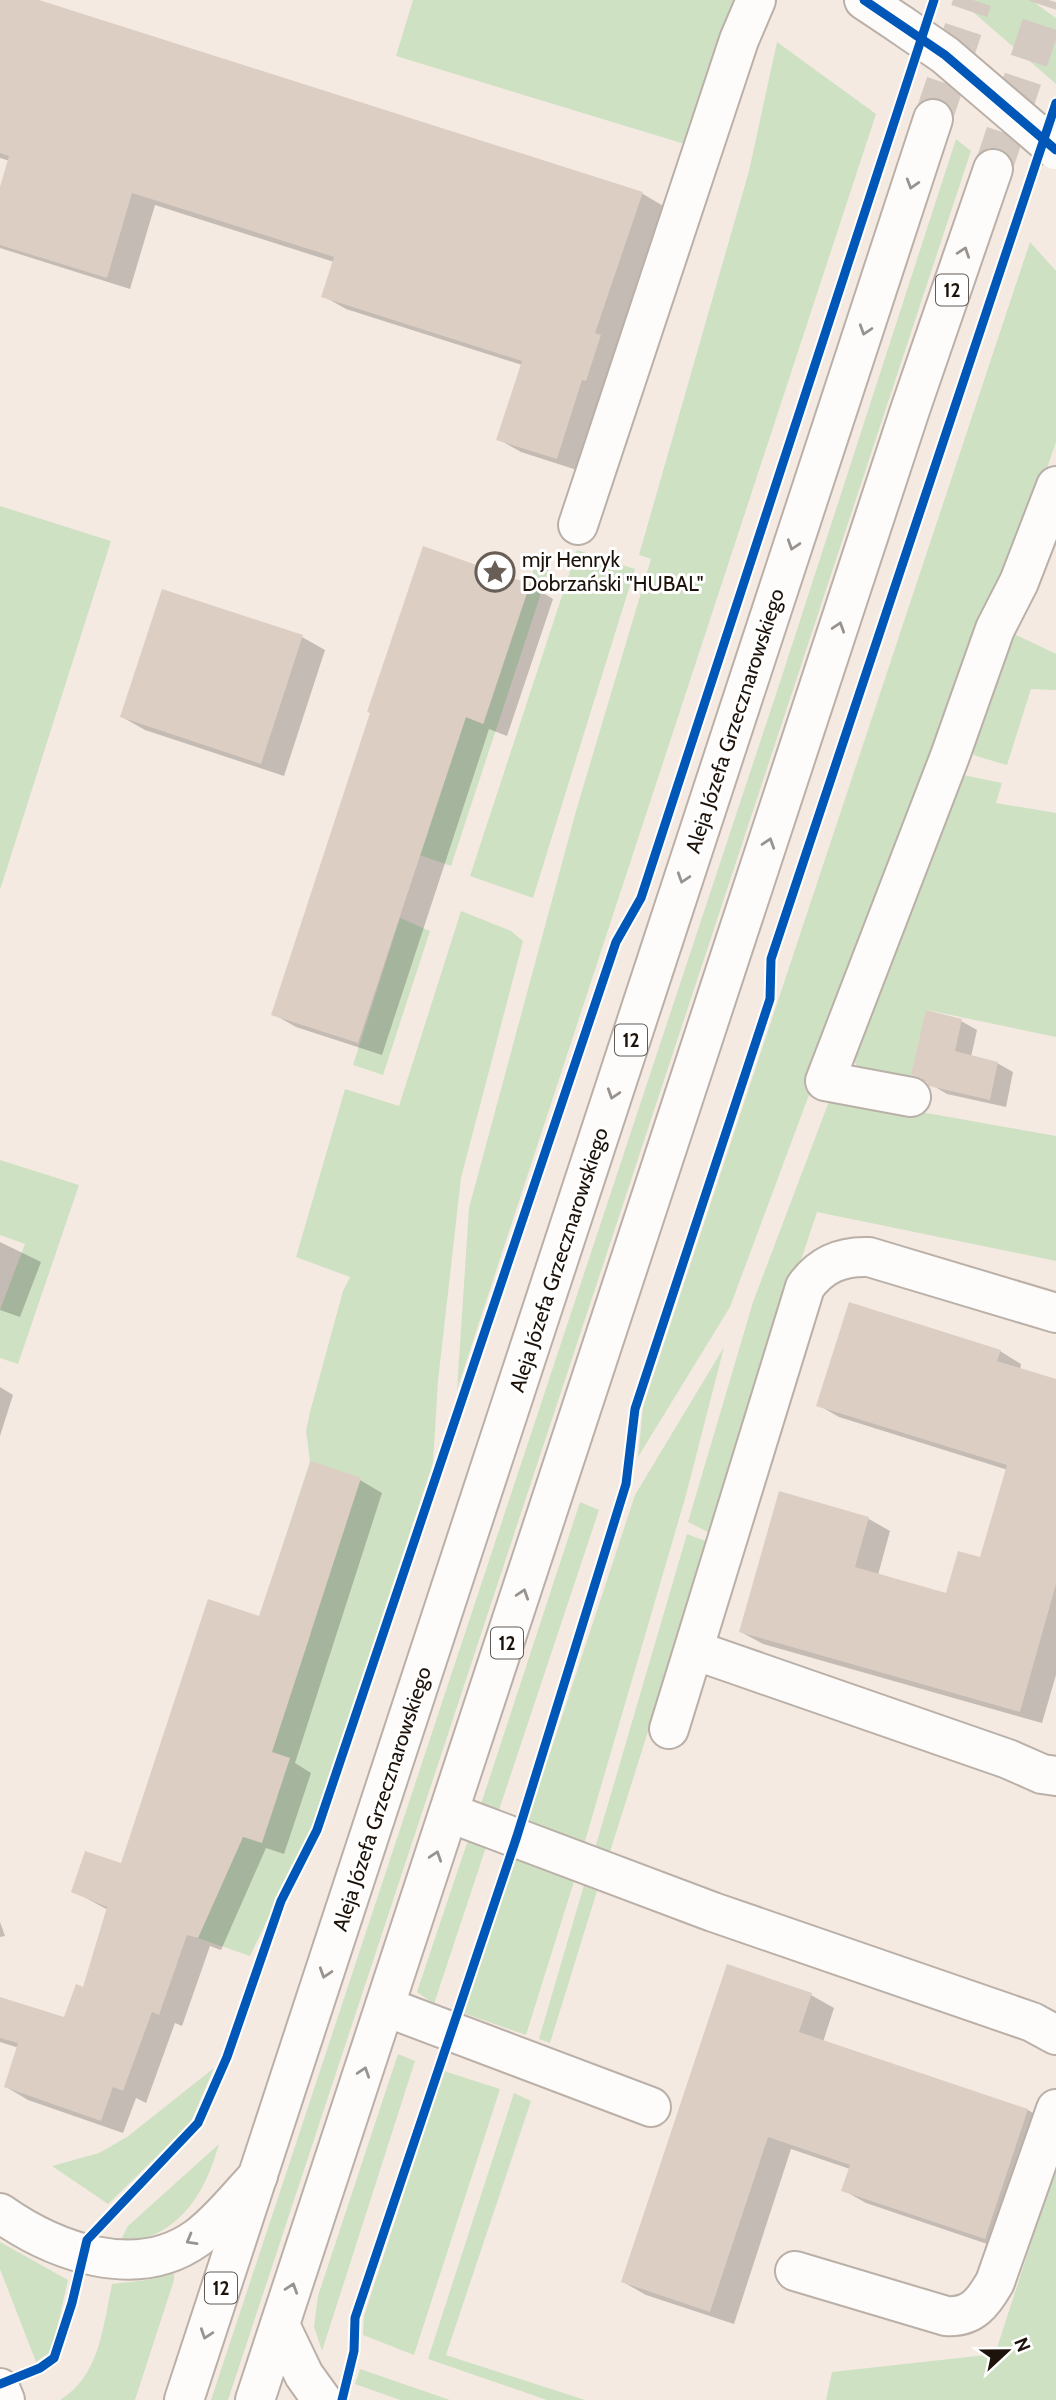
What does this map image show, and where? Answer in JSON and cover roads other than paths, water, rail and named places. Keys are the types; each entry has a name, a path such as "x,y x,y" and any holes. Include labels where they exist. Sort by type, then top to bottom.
{"main road":[{"path":"578,525 739,40 756,0"},
{"path":"864,0 945,55 1056,150"},
{"name":"Aleja Józefa Grzecznarowskiego","path":"184,2400 933,119"},
{"name":"12","path":"255,2400 910,410 993,169"},
{"path":"911,1097 825,1081 950,756 995,629 1019,582 1056,486"},
{"path":"669,1729 805,1287 816,1272 848,1256 869,1256 1056,1313"},
{"path":"694,1650 1008,1759 1042,1774 1056,1776"},
{"path":"450,1813 713,1912 1032,2022 1056,2035"},
{"path":"386,2007 651,2106"},
{"path":"795,2271 946,2316 962,2317 978,2307 995,2282 1056,2109"},
{"path":"0,2213 33,2235 67,2250 116,2259 160,2255 195,2239 258,2176"},
{"path":"280,2325 320,2400"},
{"path":"0,2388 5,2400"}],"tunnel":[{"path":"933,119 973,0"},
{"path":"993,169 1049,0"}],"place":[{"name":"mjr Henryk Dobrzański \"HUBAL\"","path":"495,572"}]}
